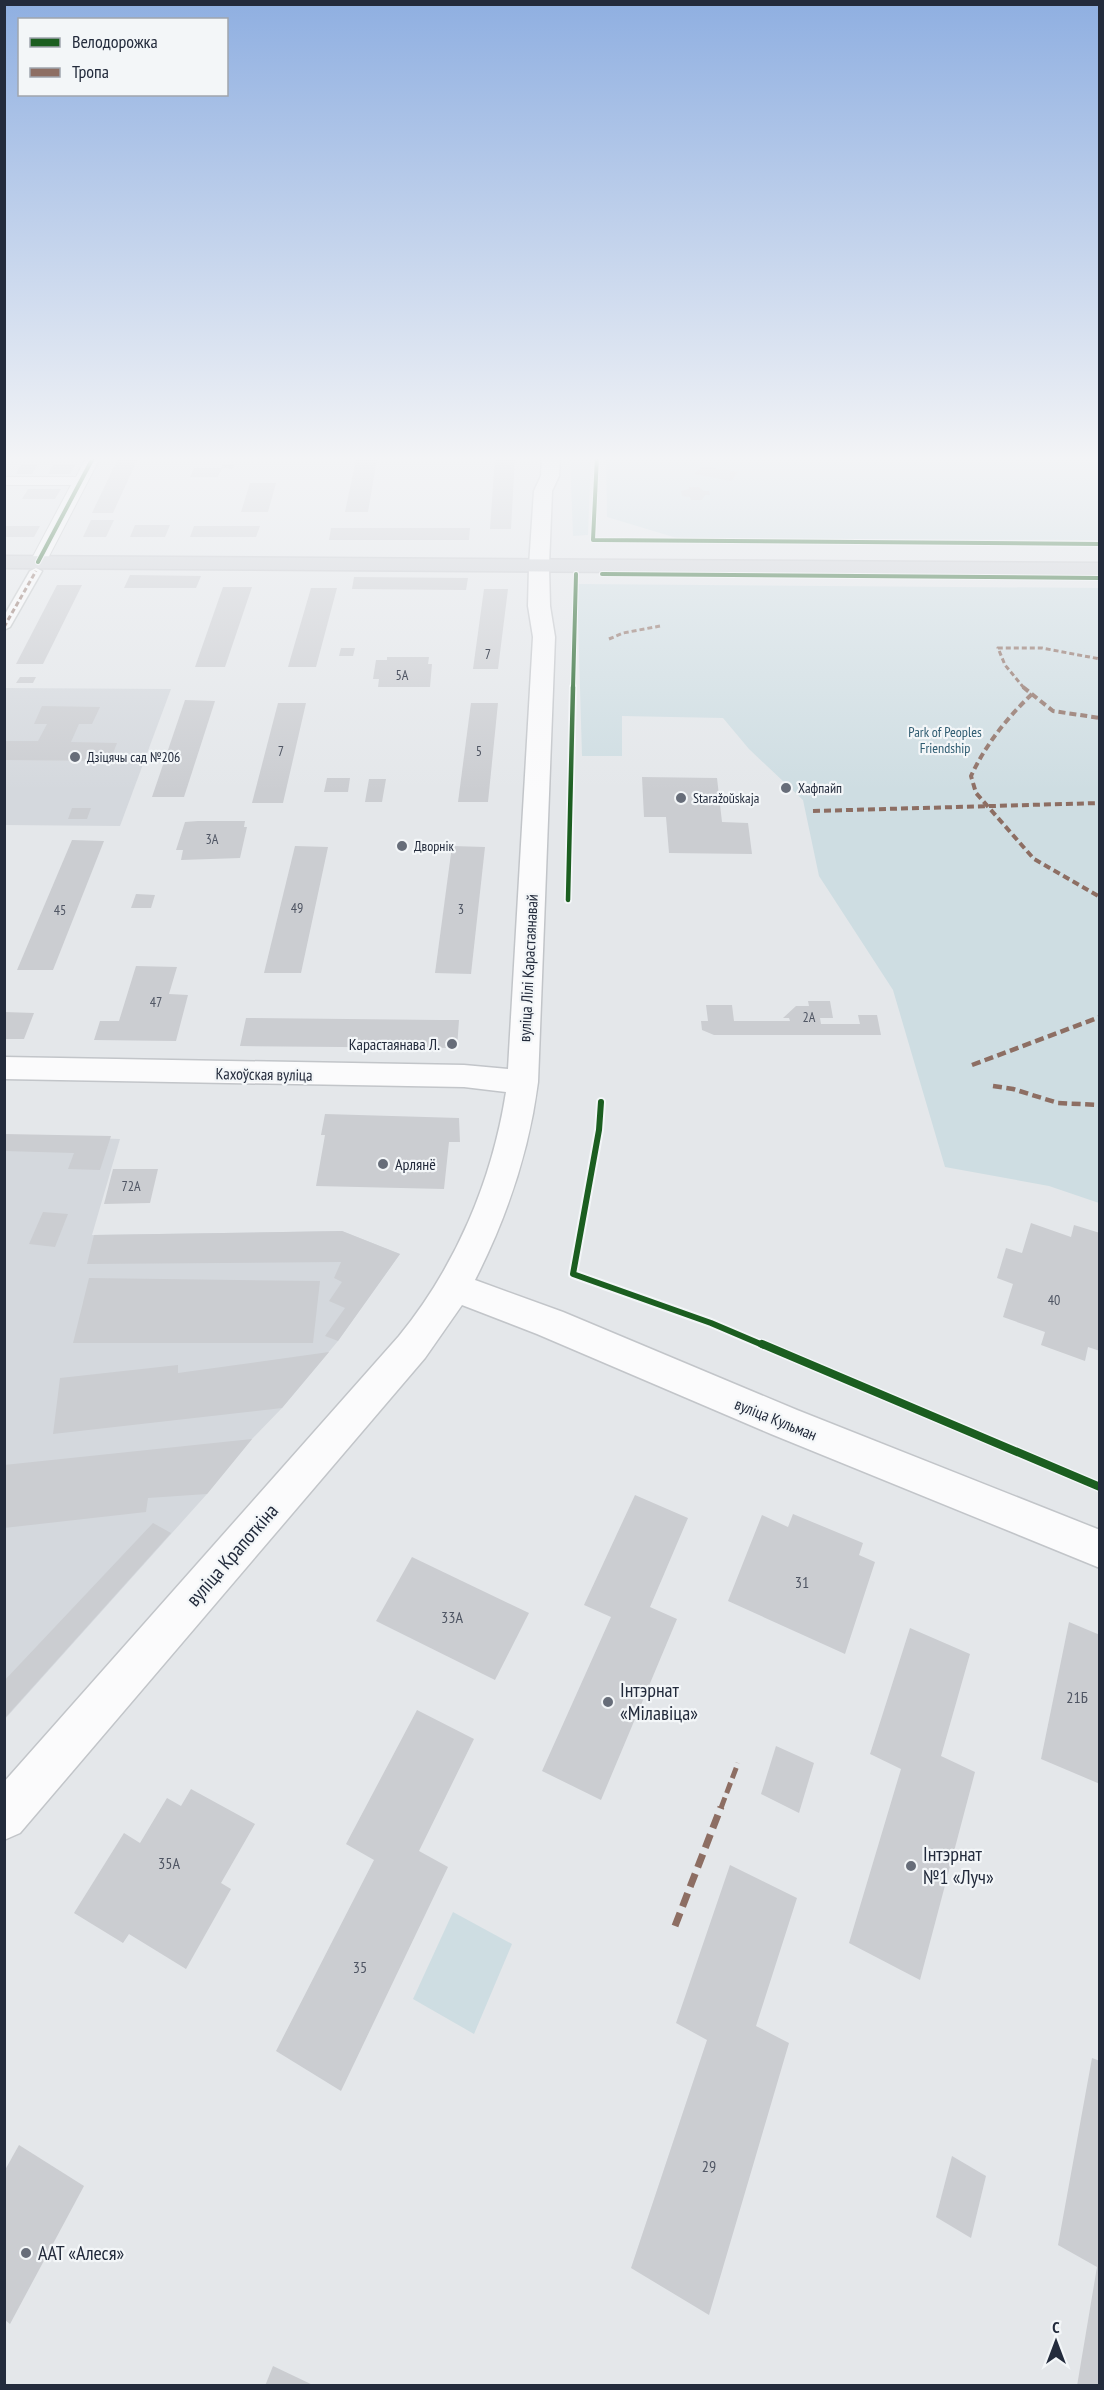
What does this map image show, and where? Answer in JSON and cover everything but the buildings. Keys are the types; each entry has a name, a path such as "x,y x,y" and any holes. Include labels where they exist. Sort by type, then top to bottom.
{"main road":[{"name":"вуліца Лілі Карастаянавай","path":"454,1287 506,1169 519,1118 523,1082 544,637 556,607 553,568"},
{"path":"1038,568 1100,569"},
{"name":"Кахоўская вуліца","path":"4,1068 464,1076 523,1082"},
{"name":"вуліца Кульман","path":"454,1287 541,1320 784,1422 1100,1549"},
{"name":"вуліца Крапоткіна","path":"4,1817 412,1347 454,1287"}],"street":[{"path":"4,627 36,568"}],"shaded area":[{"name":"Дзіцячы сад №206","path":"5,688 171,689 120,826 5,825"},
{"path":"5,1135 120,1139 92,1235 342,1231 400,1254 338,1341 282,1408 5,1719"}],"green space":[{"name":"Park of Peoples Friendship","path":"577,584 1099,588 1099,1203 1049,1186 945,1167 893,990 819,876 803,800 749,749 723,718 622,716 622,756 582,756"},
{"path":"453,1912 512,1944 474,2034 413,1999"}],"marked path":[{"path":"4,627 36,571"},
{"path":"609,639 623,633 660,626"},
{"path":"1100,659 1042,648 998,648 1000,656 1012,674 1046,707 1063,714 1100,718"},
{"path":"1032,694 1013,712 983,753 971,776 976,793 1034,859 1100,897"},
{"path":"813,811 1100,803"},
{"path":"972,1065 1100,1017"},
{"path":"993,1086 1013,1089 1058,1103 1100,1105"},
{"path":"675,1926 738,1763"}],"cycle path":[{"path":"568,900 576,574"},
{"path":"602,574 1100,578"},
{"path":"601,1102 599,1130 573,1274 711,1323 1100,1487"}],"place":[{"name":"Дзіцячы сад №206","path":"75,757"},
{"name":"Хафпайп","path":"786,788"},
{"name":"Staražoŭskaja","path":"681,798"},
{"name":"Дворнік","path":"402,846"},
{"name":"Карастаянава Л.","path":"452,1044"},
{"name":"Арлянё","path":"383,1164"},
{"name":"Інтэрнат «Мілавіца»","path":"608,1702"},
{"name":"Інтэрнат №1 «Луч»","path":"911,1866"},
{"name":"ААТ «Алеся»","path":"26,2253"}]}
